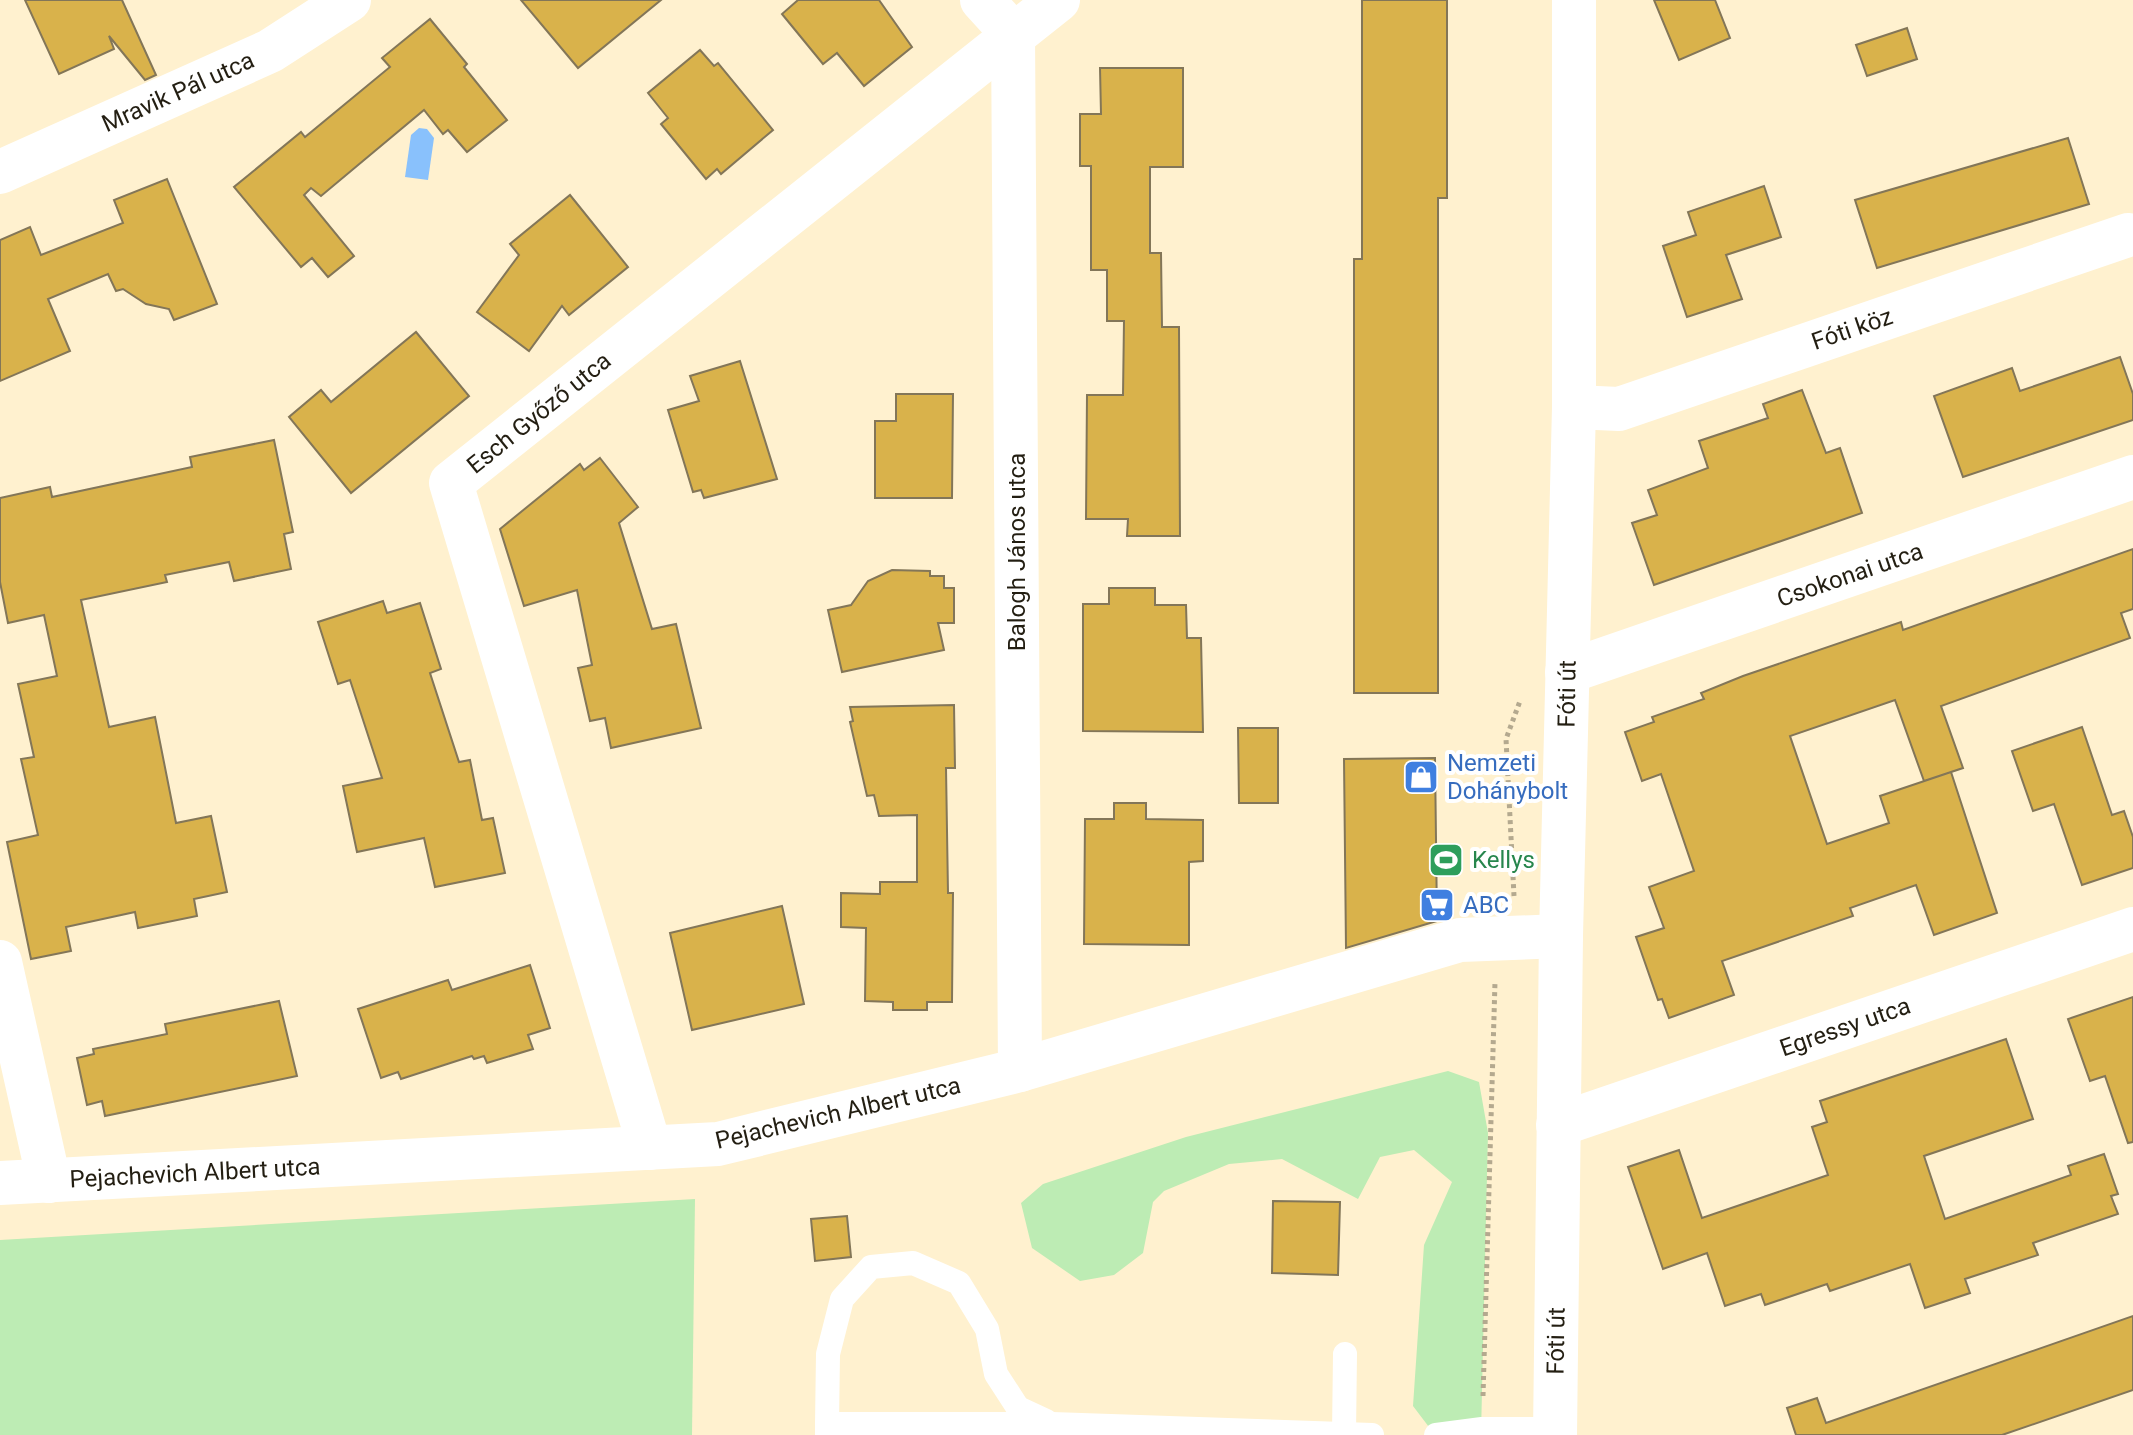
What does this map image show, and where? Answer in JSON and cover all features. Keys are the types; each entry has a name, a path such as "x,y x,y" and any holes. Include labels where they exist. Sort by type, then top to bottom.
{"street":[{"name":"Mravik Pál utca","path":"0,172 270,51 349,0"},
{"path":"982,0 1013,34"},
{"name":"Esch Győző utca","path":"650,1148 451,483 1058,0"},
{"name":"Fóti út","path":"1555,1432 1561,936 1574,407 1574,0"},
{"name":"Balogh János utca","path":"1013,34 1020,1070"},
{"name":"Fóti köz","path":"1574,407 1619,409 2128,235"},
{"name":"Csokonai utca","path":"1567,672 2133,477"},
{"name":"Egressy utca","path":"1558,1125 2133,929"},
{"name":"Pejachevich Albert utca","path":"0,1183 718,1144 1020,1070 1460,940 1561,936"},
{"path":"0,962 49,1181"}],"lane":[{"path":"1052,1424 1018,1408 996,1374 987,1329 959,1283 913,1263 871,1267 842,1299 828,1354 827,1430 1052,1424 1372,1435"},
{"path":"1344,1434 1345,1354"},
{"path":"1436,1435 1482,1429 1555,1432"}],"path":[{"path":"1482,1429 1496,939 1514,902 1506,739 1520,704 1521,688"}],"green space":[{"path":"1448,1071 1479,1082 1488,1133 1481,1434 1435,1435 1413,1406 1424,1245 1452,1182 1414,1150 1380,1157 1358,1199 1282,1159 1229,1164 1164,1191 1153,1202 1143,1253 1114,1275 1080,1281 1032,1248 1021,1203 1043,1184 1186,1137"},
{"path":"695,1199 692,1435 0,1435 0,1240"}],"water":[{"path":"419,128 427,129 434,138 428,180 405,177 411,135"}],"building":[{"path":"25,0 122,0 156,75 145,80 109,36 114,49 59,74"},
{"path":"521,0 661,0 578,68"},
{"path":"798,0 879,0 912,47 864,86 837,53 823,64 782,14"},
{"path":"1362,0 1447,0 1447,198 1438,198 1438,693 1354,693 1354,259 1362,259"},
{"path":"1654,0 1715,0 1730,38 1679,60"},
{"path":"430,19 507,120 467,152 448,130 443,134 424,110 321,196 311,188 304,195 354,256 328,277 312,258 301,267 234,187 301,132 305,137 390,67 382,58"},
{"path":"1907,28 1917,59 1867,76 1856,45"},
{"path":"700,50 714,66 718,63 773,130 721,174 717,169 706,179 661,124 668,118 648,93"},
{"path":"1100,68 1183,68 1183,167 1150,167 1150,253 1161,253 1162,327 1179,327 1180,536 1127,536 1128,519 1086,519 1087,395 1123,395 1124,321 1107,321 1107,270 1091,270 1091,166 1080,166 1080,114 1101,114"},
{"path":"2068,138 2089,204 1877,268 1855,200"},
{"path":"167,179 217,304 174,320 169,309 146,304 123,289 116,291 108,274 48,299 70,351 0,381 0,240 30,227 41,255 123,223 114,200"},
{"path":"1764,186 1781,237 1726,255 1742,299 1687,317 1663,246 1696,235 1688,212"},
{"path":"570,195 628,267 569,315 562,306 529,351 477,312 519,255 510,244"},
{"path":"416,332 469,396 351,493 289,417 321,390 331,402"},
{"path":"2120,357 2133,394 2133,420 1963,477 1934,396 2012,368 2020,391"},
{"path":"740,361 777,479 704,498 701,490 693,492 668,410 699,401 690,376"},
{"path":"1802,390 1826,453 1840,448 1862,513 1654,585 1632,523 1657,515 1648,490 1708,468 1699,441 1768,418 1763,404"},
{"path":"896,394 953,394 952,498 875,498 875,421 896,421"},
{"path":"274,440 293,532 284,534 291,569 234,581 229,562 165,575 167,582 81,600 109,727 155,717 176,823 211,816 227,892 194,899 197,916 138,928 135,912 66,927 71,951 31,959 7,842 38,835 21,759 34,757 18,684 57,676 44,615 8,623 0,582 0,498 50,487 52,497 192,467 190,457"},
{"path":"600,458 638,507 619,523 652,629 676,624 701,728 611,748 605,718 590,721 578,668 592,665 577,590 524,606 500,529 580,464 584,470"},
{"path":"2133,549 2133,609 2121,613 2130,638 1941,706 1963,768 1951,772 1997,913 1934,935 1916,885 1850,908 1853,916 1722,961 1734,995 1669,1018 1662,999 1658,1000 1636,937 1664,928 1649,887 1694,871 1661,774 1642,781 1625,732 1654,722 1652,717 1704,699 1701,693 1743,676 1901,622 1903,630","holes":["1895,700 1924,781 1951,772 1880,796 1889,823 1827,844 1790,736"]},
{"path":"892,570 930,571 930,576 944,576 944,588 954,588 954,623 938,623 944,650 842,672 828,610 851,605 868,581"},
{"path":"1109,588 1155,588 1155,605 1186,605 1187,638 1201,638 1203,732 1083,731 1083,604 1109,604"},
{"path":"383,601 387,613 420,603 441,669 430,673 459,762 470,760 482,820 493,818 505,873 435,887 424,838 357,852 343,786 382,778 350,680 338,684 318,622"},
{"path":"954,705 955,768 946,768 948,893 953,893 952,1002 927,1002 927,1010 893,1010 893,1002 865,1001 866,928 841,927 841,893 880,894 880,882 917,882 917,815 879,816 874,795 867,796 850,722 853,721 850,707"},
{"path":"2082,727 2112,815 2124,811 2133,837 2133,868 2082,885 2054,804 2033,811 2012,751"},
{"path":"1238,728 1278,728 1278,803 1239,803"},
{"path":"1435,758 1437,921 1346,948 1344,759"},
{"path":"1114,803 1146,803 1146,819 1203,820 1203,861 1189,862 1189,945 1084,944 1085,819 1114,819"},
{"path":"782,906 804,1004 692,1030 670,933"},
{"path":"530,965 550,1028 528,1035 533,1049 487,1063 484,1056 474,1059 472,1056 401,1079 398,1072 381,1078 358,1009 448,980 452,990"},
{"path":"2133,997 2133,1142 2128,1143 2105,1076 2090,1081 2068,1019"},
{"path":"279,1001 297,1076 105,1116 102,1101 87,1105 77,1058 94,1054 93,1049 167,1034 165,1024"},
{"path":"2006,1039 2033,1119 1924,1156 1945,1219 2071,1175 2068,1166 2104,1154 2118,1194 2111,1196 2118,1214 2033,1243 2038,1255 1965,1279 1970,1293 1925,1308 1910,1264 1830,1291 1827,1284 1765,1305 1761,1294 1725,1306 1707,1253 1663,1269 1628,1167 1679,1150 1702,1218 1828,1175 1812,1127 1827,1122 1820,1101"},
{"path":"1273,1201 1340,1202 1338,1275 1272,1273"},
{"path":"847,1216 851,1257 815,1261 811,1219"},
{"path":"2133,1316 2133,1390 2002,1435 1796,1435 1787,1408 1817,1398 1826,1423"}],"place":[{"name":"Nemzeti Dohánybolt","path":"1421,777"},
{"name":"Kellys","path":"1446,860"},
{"name":"ABC","path":"1437,905"}]}
